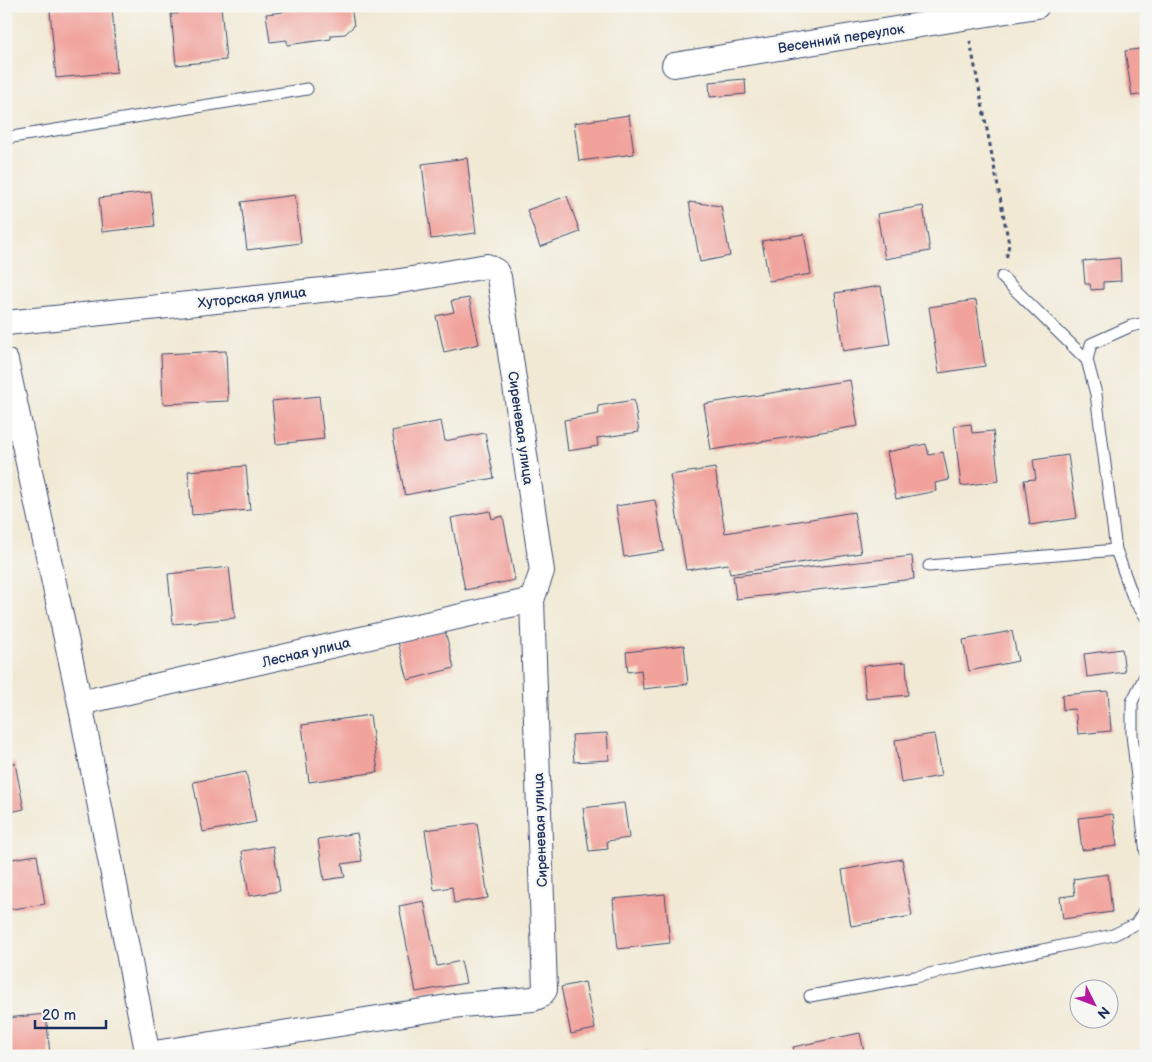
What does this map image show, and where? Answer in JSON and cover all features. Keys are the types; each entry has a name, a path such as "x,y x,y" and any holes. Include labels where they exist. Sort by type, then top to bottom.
{"street":[{"name":"Весенний переулок","path":"674,65 1037,6"},
{"name":"Хуторская улица","path":"6,323 389,283 486,266 496,271"},
{"name":"Сиреневая улица","path":"148,1055 461,1005 533,999 540,996 545,990 532,600 542,571 496,271"},
{"path":"6,361 80,703 148,1055"},
{"name":"Лесная улица","path":"80,703 532,600"}],"lane":[{"path":"6,138 307,89"},
{"path":"1002,277 1087,360"},
{"path":"1146,323 1131,326 1091,344 1087,360 1096,394 1116,550 1134,600 1146,616"},
{"path":"929,566 1116,550"},
{"path":"1146,674 1132,702 1132,735 1146,853"},
{"path":"810,996 915,977 1113,935 1136,924 1146,907"}],"path":[{"path":"966,18 1009,244 1002,277"}],"building":[{"path":"88,6 112,6 117,72 56,78 50,10"},
{"path":"178,6 221,6 226,60 176,65 171,14 178,14"},
{"path":"283,6 351,6 354,26 345,34 331,35 331,39 287,45 287,40 270,42 266,14 283,12"},
{"path":"1146,48 1146,94 1132,96 1125,51"},
{"path":"745,79 746,94 710,97 709,82"},
{"path":"629,115 634,154 579,161 574,123"},
{"path":"467,158 476,233 431,239 422,164"},
{"path":"151,192 155,226 102,232 99,198"},
{"path":"295,195 301,243 247,250 241,202"},
{"path":"567,196 580,232 540,247 527,210"},
{"path":"689,202 721,206 730,256 700,262"},
{"path":"923,206 930,251 885,259 877,214"},
{"path":"804,234 811,274 769,281 762,241"},
{"path":"1120,258 1121,281 1103,282 1103,289 1091,290 1090,284 1085,284 1083,261"},
{"path":"881,286 890,344 843,351 835,293"},
{"path":"469,298 479,344 444,352 436,316 454,312 451,301"},
{"path":"976,300 985,366 939,373 929,307"},
{"path":"226,351 228,401 163,404 161,354"},
{"path":"850,380 858,426 711,450 704,404"},
{"path":"319,396 324,439 276,444 272,401"},
{"path":"634,400 639,432 597,438 598,446 568,451 564,420 599,414 598,406"},
{"path":"441,421 445,441 485,433 494,478 405,495 392,431"},
{"path":"971,424 972,433 993,431 999,481 961,486 954,426"},
{"path":"926,444 929,455 943,452 949,480 935,483 936,491 896,499 887,452"},
{"path":"1068,455 1077,518 1030,525 1024,480 1036,479 1033,460"},
{"path":"246,466 250,510 192,515 188,471"},
{"path":"715,468 725,533 854,512 861,553 730,574 728,564 686,570 670,475"},
{"path":"655,500 664,551 624,557 616,506"},
{"path":"490,511 492,519 503,516 515,580 465,590 451,518"},
{"path":"912,556 914,579 736,599 733,576"},
{"path":"229,567 235,618 173,624 168,574"},
{"path":"445,630 454,668 408,680 398,642"},
{"path":"1012,631 1018,661 969,671 963,640"},
{"path":"684,645 688,684 643,689 641,670 628,672 626,652"},
{"path":"1122,649 1125,672 1087,677 1084,654"},
{"path":"906,662 908,695 866,699 863,666"},
{"path":"1108,691 1111,731 1078,734 1075,709 1063,710 1062,695"},
{"path":"370,715 378,772 309,782 302,725"},
{"path":"607,733 609,760 574,762 572,735"},
{"path":"934,734 941,776 901,783 895,740"},
{"path":"15,763 24,809 6,813 6,764"},
{"path":"246,772 256,822 203,832 193,782"},
{"path":"624,803 629,838 607,841 608,849 589,851 583,808"},
{"path":"1113,814 1117,846 1082,850 1078,818"},
{"path":"477,823 488,898 454,903 452,887 434,890 425,830"},
{"path":"357,833 362,861 342,864 345,877 324,880 318,839"},
{"path":"273,846 280,891 249,896 242,851"},
{"path":"37,855 45,904 6,910 6,860"},
{"path":"902,859 912,916 851,926 842,870"},
{"path":"1108,874 1112,912 1063,919 1060,897 1075,895 1073,879"},
{"path":"665,894 670,943 618,949 613,899"},
{"path":"424,901 437,966 461,961 466,983 416,992 399,906"},
{"path":"585,982 595,1029 571,1034 561,987"},
{"path":"46,1014 50,1055 6,1056 6,1018"},
{"path":"860,1033 865,1056 795,1056 793,1047"},
{"path":"646,1051 647,1056 629,1055"}]}
